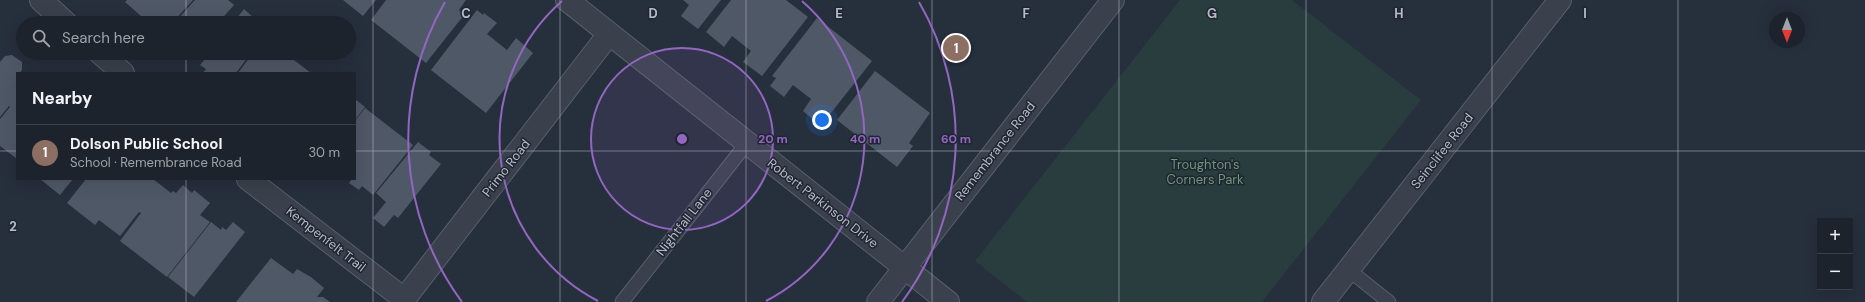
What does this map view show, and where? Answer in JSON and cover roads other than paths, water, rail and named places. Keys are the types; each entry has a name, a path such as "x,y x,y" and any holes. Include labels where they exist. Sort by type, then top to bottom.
{"street":[{"path":"40,0 58,16"},
{"name":"Robert Parkinson Drive","path":"567,0 948,302"},
{"name":"Remembrance Road","path":"878,302 1113,0"},
{"name":"Seinclifee Road","path":"1323,302 1560,0"},
{"name":"Primo Road","path":"403,301 609,34"},
{"path":"108,60 122,72"},
{"name":"Kempenfelt Trail","path":"249,180 403,301"}],"lane":[{"name":"Nightfall Lane","path":"622,302 746,143"},
{"path":"1349,270 1389,302"}],"place":[{"name":"Dolson Public School","path":"956,48"}],"park label":[{"name":"Troughton's Corners Park","path":"1205,172"}]}
